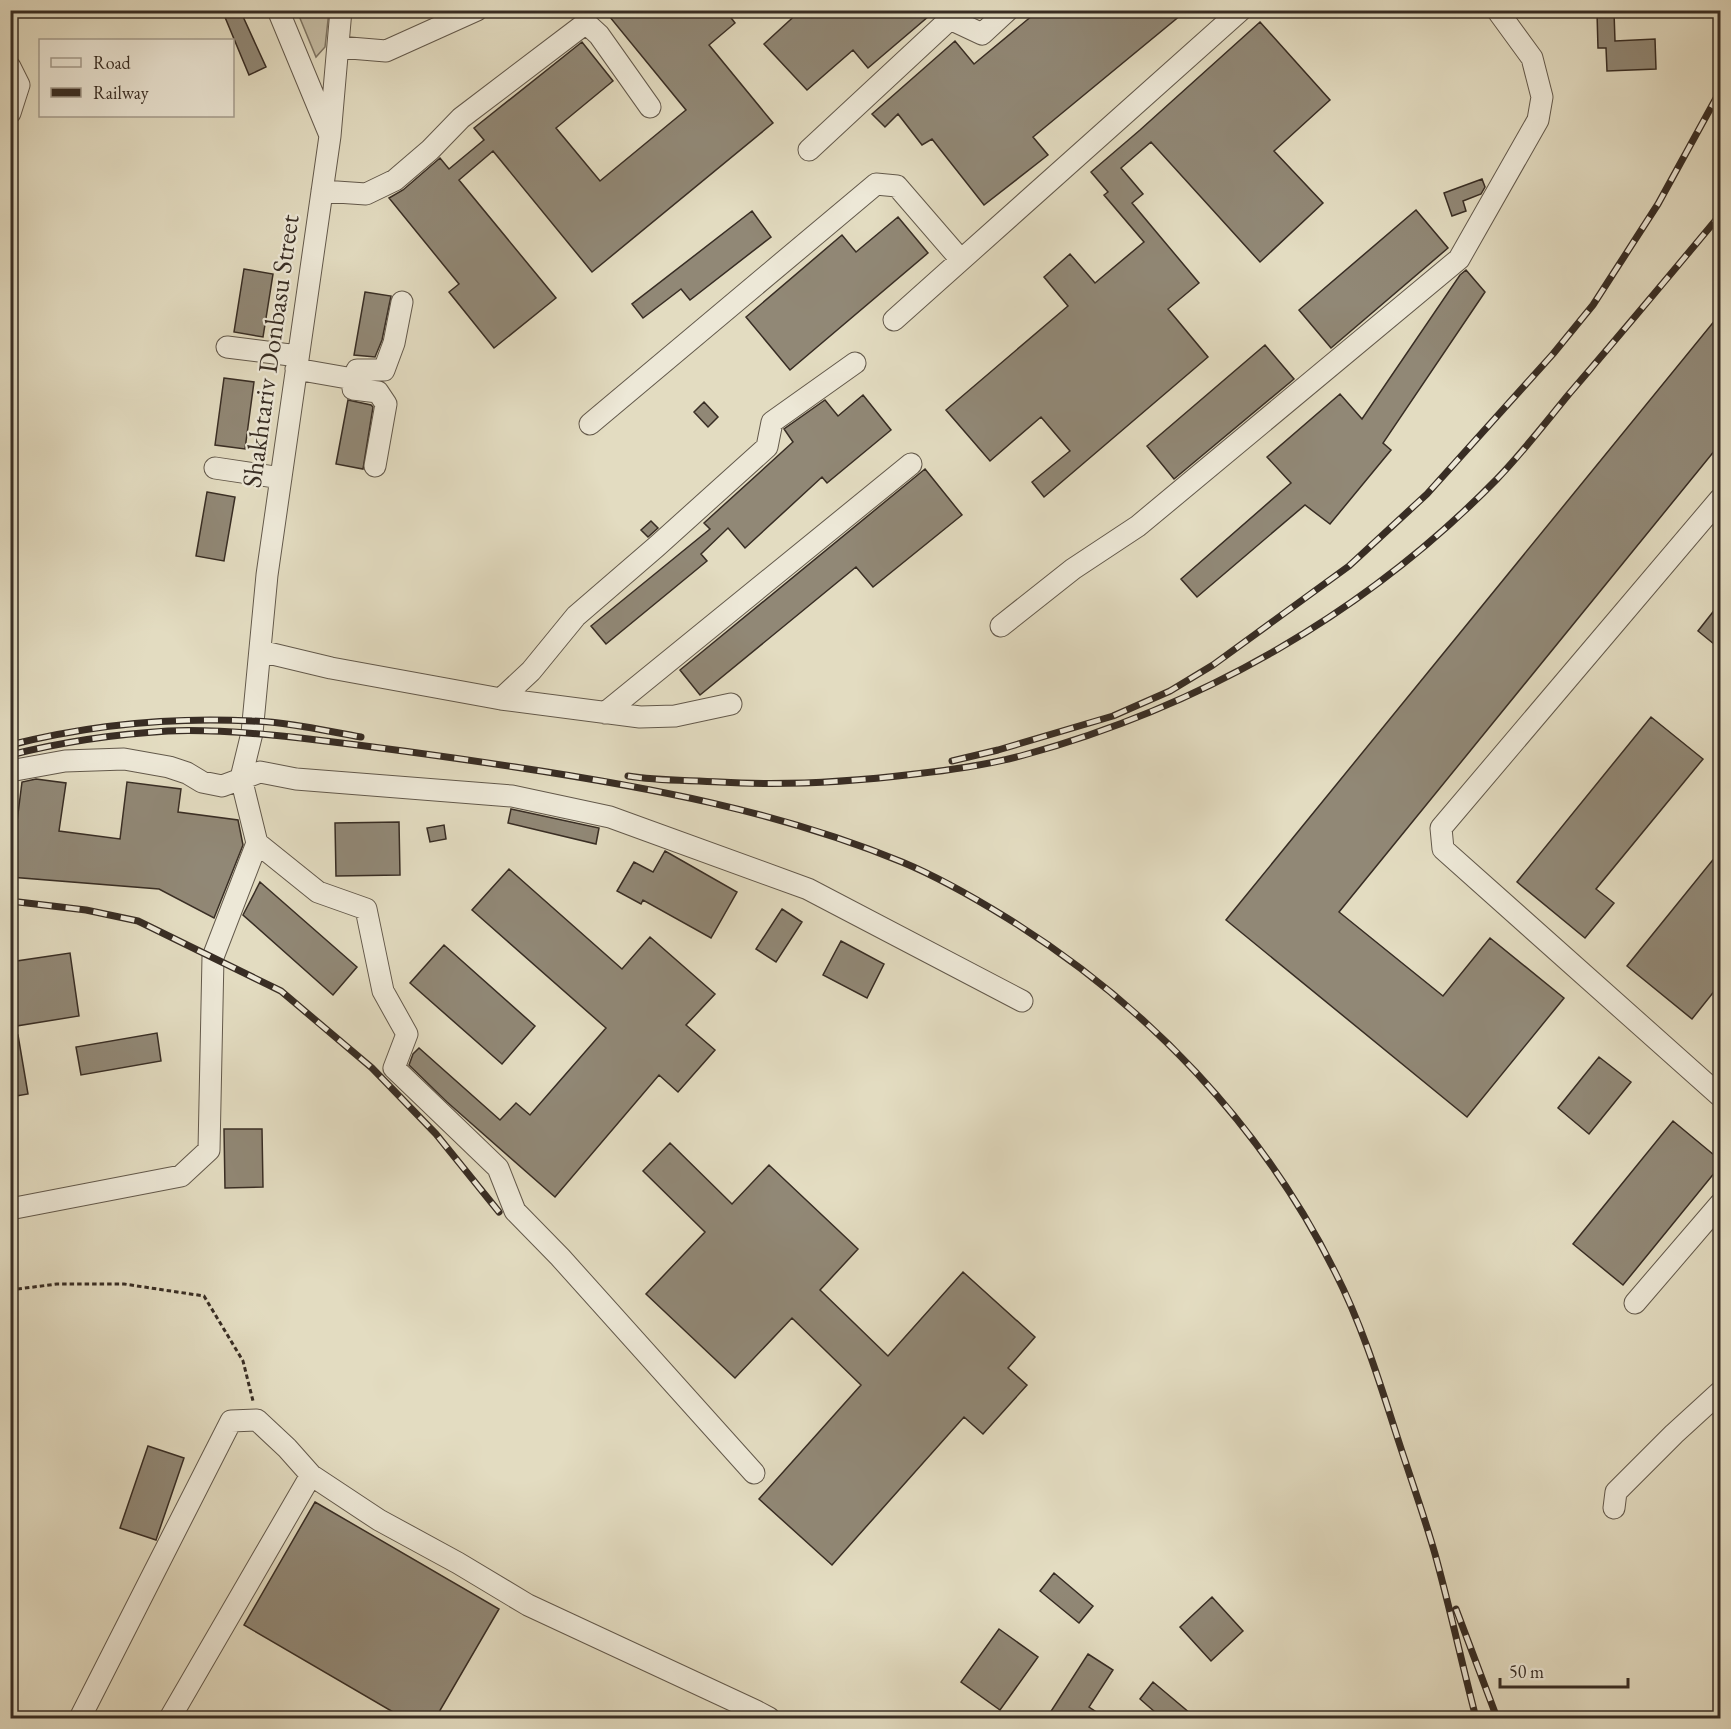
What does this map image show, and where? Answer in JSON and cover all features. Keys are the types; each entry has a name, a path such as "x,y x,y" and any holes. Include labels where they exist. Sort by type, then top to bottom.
{"street":[{"path":"278,10 330,136"},
{"name":"Shakhtariv Donbasu Street","path":"241,778 252,733 267,575 330,136 341,10"},
{"path":"338,47 386,51 477,10"},
{"path":"809,150 950,19 982,34 1008,10"},
{"path":"894,320 1241,10"},
{"path":"1001,626 1073,569 1138,526 1458,259 1509,174 1538,120 1542,97 1532,58 1497,10"},
{"path":"322,191 366,194 395,180 430,150 461,118 586,23 599,34 650,107"},
{"path":"10,113 13,80"},
{"path":"590,424 876,183 897,186 961,260"},
{"path":"375,466 386,404 378,392 353,389 353,379 357,370 384,370 394,343 402,302"},
{"path":"227,347 353,379"},
{"path":"501,699 531,671 576,616 767,447 772,422 855,363"},
{"path":"605,713 911,464"},
{"path":"215,468 280,478"},
{"path":"1720,499 1441,828 1443,849 1720,1096"},
{"path":"260,651 331,668 501,699 640,717 675,716 731,704"},
{"path":"10,771 65,761 124,759 170,767 202,782 222,786 260,772 297,779 512,796 610,817 808,889 1022,1001"},
{"path":"10,1209 181,1176 209,1150 213,957 257,843 241,778"},
{"path":"257,843 318,892 366,909 383,991 407,1034 394,1068 498,1168 515,1211 560,1257 754,1473"},
{"path":"1635,1303 1720,1204"},
{"path":"1614,1508 1616,1492 1720,1392"},
{"path":"80,1719 231,1421 257,1420 311,1475 379,1520 528,1605 769,1719"},
{"path":"170,1719 311,1475"}],"path":[{"path":"10,1290 57,1284 124,1284 204,1296 243,1360 257,1420"}],"shaded area":[{"path":"297,11 329,11 325,47 316,57"}],"building":[{"path":"222,10 240,10 266,67 249,75"},
{"path":"617,10 725,10 735,23 709,45 773,123 592,272 493,151 459,180 556,298 494,348 449,292 459,284 389,198 403,190 440,158 449,169 484,140 474,128 582,42 613,81 556,128 600,181 686,110 609,16"},
{"path":"801,10 936,10 868,68 853,50 807,90 764,44"},
{"path":"1039,10 1187,10 1033,137 1048,155 984,205 932,139 922,145 898,114 885,127 872,114 955,41 974,64"},
{"path":"1614,12 1615,41 1655,39 1656,69 1607,71 1606,48 1598,48 1597,13"},
{"path":"1260,22 1330,100 1274,151 1323,203 1260,262 1151,142 1121,168 1143,194 1132,203 1199,283 1168,309 1208,357 1044,497 1032,482 1070,451 1041,417 990,461 946,410 1068,306 1044,277 1070,254 1095,283 1144,242 1104,195 1108,192 1091,172"},
{"path":"1482,179 1485,187 1481,194 1463,201 1466,211 1452,216 1444,193"},
{"path":"1416,210 1448,248 1331,348 1299,310"},
{"path":"752,211 771,237 690,300 681,289 643,318 632,304"},
{"path":"898,217 928,253 790,370 746,317 842,235 856,252"},
{"path":"244,269 273,274 263,337 234,332"},
{"path":"1466,270 1485,292 1383,443 1391,450 1330,524 1305,505 1197,597 1181,579 1291,483 1267,457 1340,394 1362,419 1460,275"},
{"path":"365,292 391,296 382,340 375,357 354,355"},
{"path":"1720,314 1720,444 1339,912 1443,996 1490,938 1564,998 1467,1117 1226,920"},
{"path":"1265,345 1294,379 1174,479 1147,446"},
{"path":"224,378 254,382 245,449 215,445"},
{"path":"863,395 891,430 827,483 822,477 745,548 728,528 701,554 707,561 606,644 591,626 710,529 704,523 793,442 784,429 825,400 838,416"},
{"path":"348,400 373,407 363,469 336,464"},
{"path":"704,402 718,417 708,427 694,412"},
{"path":"925,469 962,515 873,587 856,567 700,695 680,670"},
{"path":"207,492 235,497 224,561 196,556"},
{"path":"651,521 658,528 648,537 641,530"},
{"path":"1720,603 1720,649 1698,631"},
{"path":"1651,717 1703,759 1596,889 1614,903 1585,938 1517,882"},
{"path":"36,779 66,783 59,831 120,839 127,782 181,789 178,812 238,820 243,845 214,918 159,889 10,877 22,782"},
{"path":"511,809 599,828 596,844 508,823"},
{"path":"399,822 400,875 336,876 335,823"},
{"path":"444,825 446,839 430,842 427,828"},
{"path":"665,851 737,892 711,938 643,900 641,904 617,891 634,862 653,872"},
{"path":"1720,851 1720,984 1692,1019 1627,966"},
{"path":"509,869 622,969 650,937 715,994 686,1025 715,1050 678,1092 659,1075 555,1197 447,1102 409,1065 413,1054 419,1048 500,1120 516,1103 530,1115 606,1028 472,910"},
{"path":"260,882 357,967 333,995 243,915"},
{"path":"782,909 802,922 776,962 756,949"},
{"path":"841,941 884,964 867,998 823,975"},
{"path":"444,945 535,1026 502,1064 410,983"},
{"path":"70,953 79,1016 10,1027 10,962"},
{"path":"157,1033 161,1061 81,1075 76,1047"},
{"path":"10,1035 18,1035 28,1094 10,1097"},
{"path":"1599,1057 1631,1082 1589,1134 1558,1108"},
{"path":"1673,1121 1720,1160 1720,1166 1623,1285 1573,1244"},
{"path":"224,1129 262,1129 263,1187 225,1188"},
{"path":"670,1143 732,1204 769,1165 858,1249 820,1290 888,1356 963,1272 1035,1337 1008,1368 1027,1385 983,1434 964,1417 832,1565 759,1499 861,1385 792,1318 735,1378 646,1294 705,1232 643,1171"},
{"path":"148,1446 184,1458 156,1540 120,1528"},
{"path":"315,1502 499,1609 435,1719 405,1719 244,1625"},
{"path":"1054,1573 1093,1606 1079,1623 1040,1591"},
{"path":"1212,1597 1243,1631 1211,1661 1180,1627"},
{"path":"999,1629 1038,1657 1000,1710 961,1682"},
{"path":"1088,1654 1113,1670 1089,1707 1107,1719 1046,1719"},
{"path":"1153,1682 1197,1719 1163,1719 1140,1699"}],"railway":[{"path":"952,761 1113,716 1170,691 1213,665 1349,566 1427,494 1553,354 1593,305 1658,204 1720,91"},
{"path":"628,776 744,783 817,783 970,767 1024,755 1090,735 1155,710 1218,681 1279,648 1337,612 1447,527 1516,458 1720,215"},
{"path":"10,745 70,732 131,724 192,720 279,723 361,737"},
{"path":"10,755 109,736 168,731 205,731 262,734 342,743 614,783 760,815 855,844 915,868 1007,918 1058,952 1107,989 1153,1029 1196,1072 1236,1118 1306,1218 1344,1291 1375,1370 1435,1554 1476,1718"},
{"path":"10,901 86,910 138,921 281,991 372,1068 436,1134 499,1212"},
{"path":"1456,1609 1497,1718"}]}
